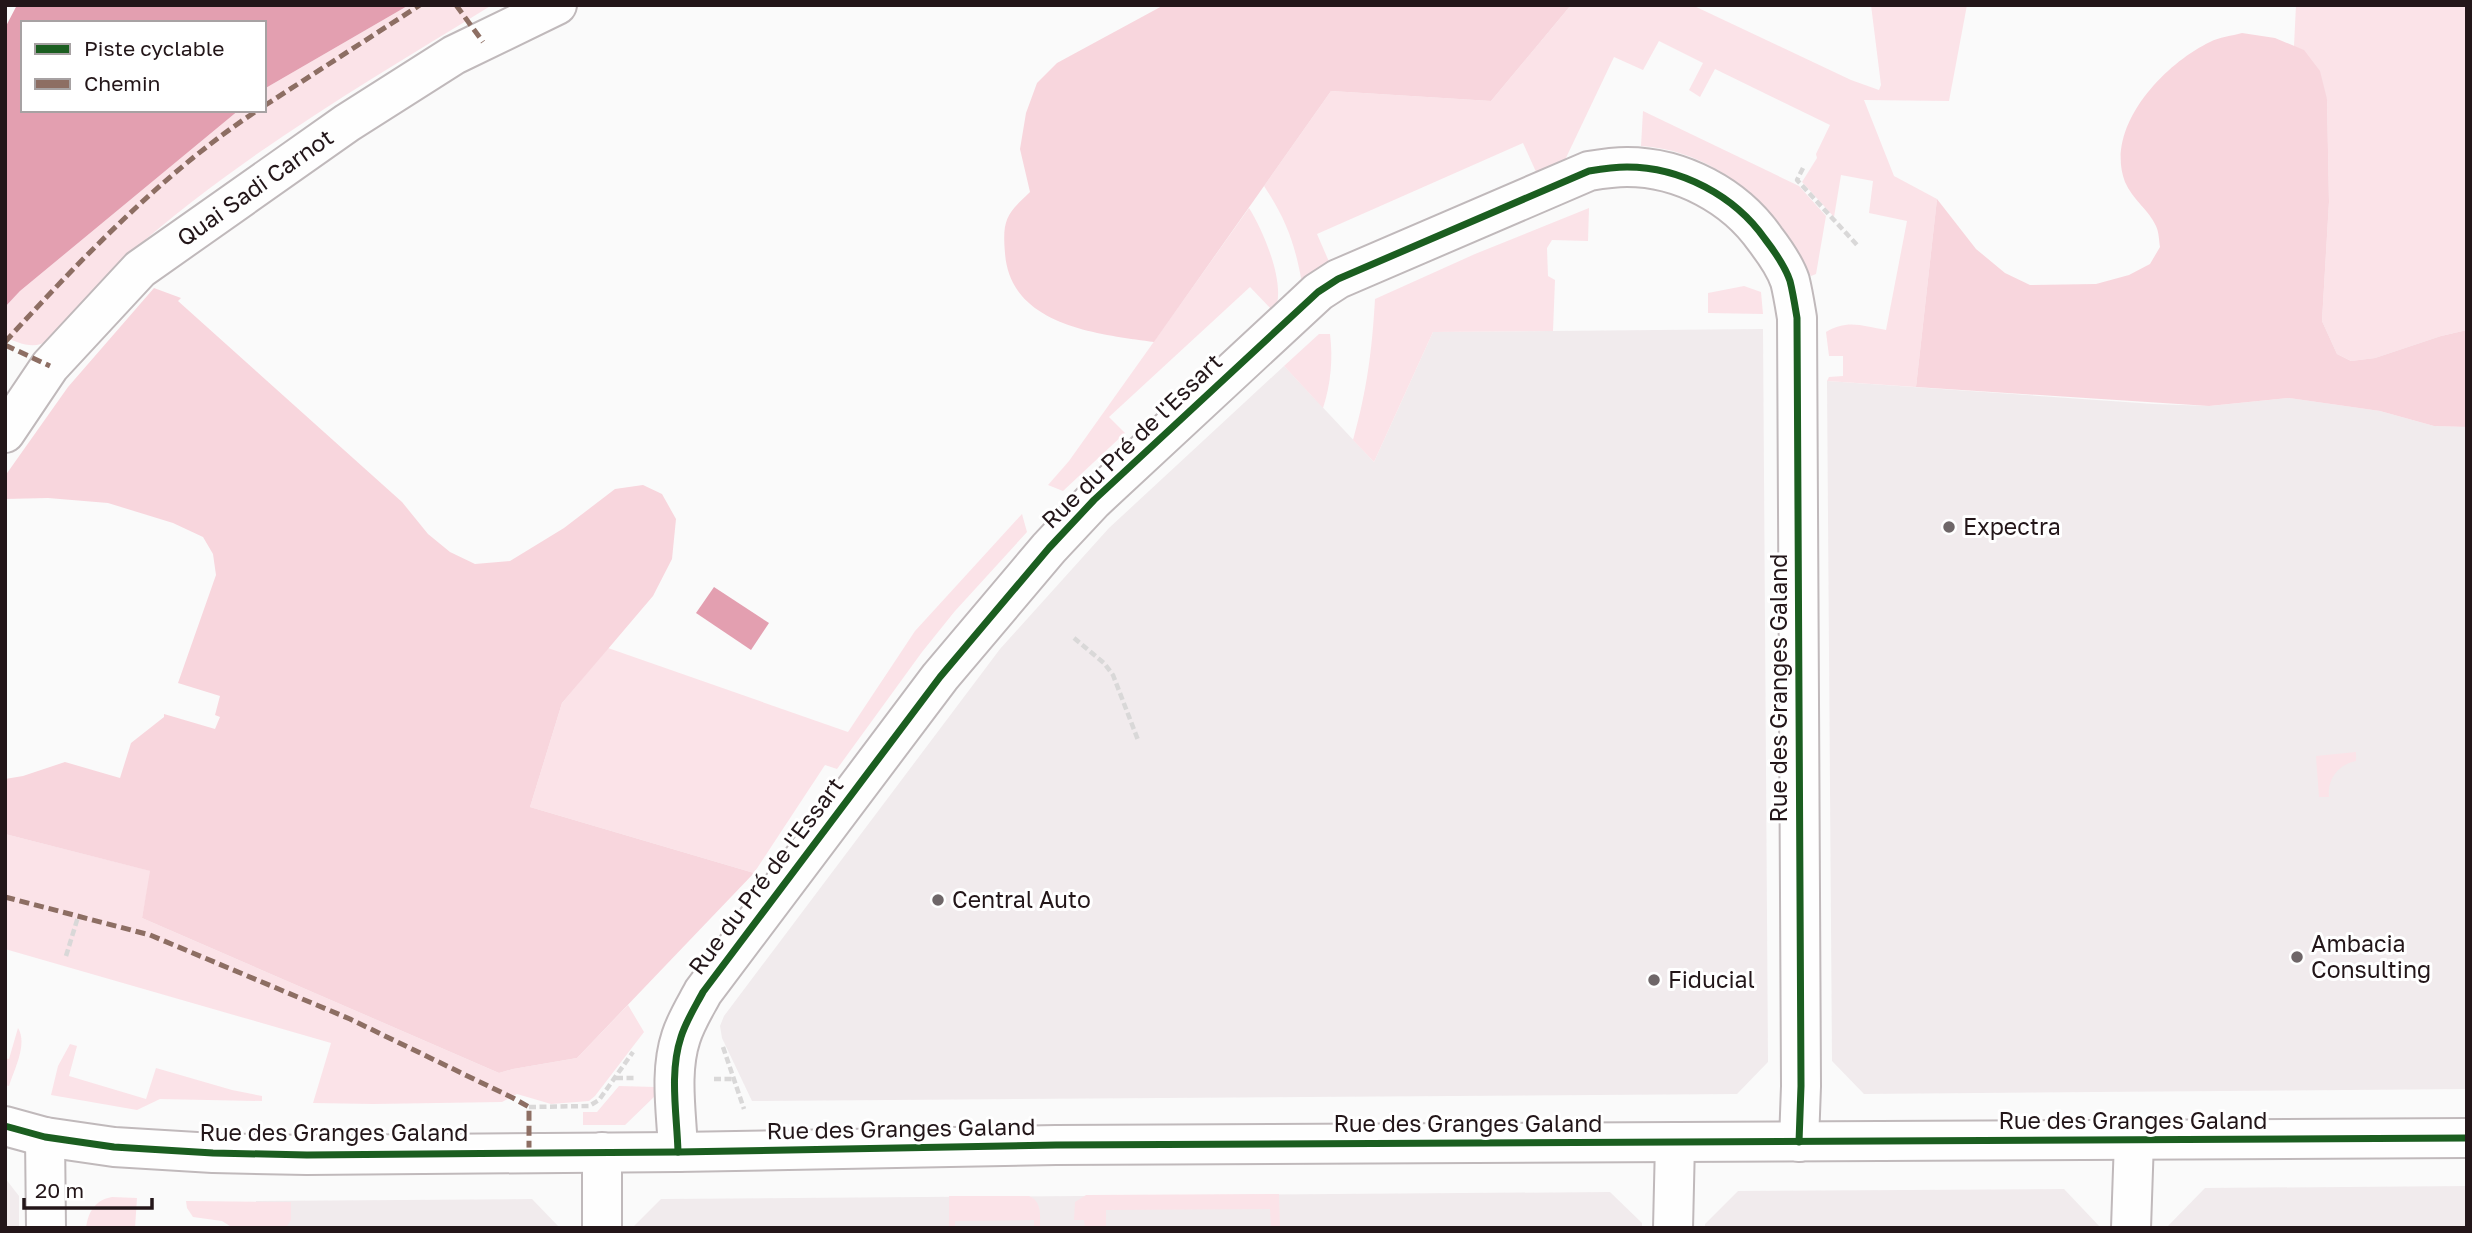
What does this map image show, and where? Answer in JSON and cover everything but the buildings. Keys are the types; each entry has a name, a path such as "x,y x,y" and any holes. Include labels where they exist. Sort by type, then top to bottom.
{"street":[{"name":"Quai Sadi Carnot","path":"5,433 50,366 140,269 347,122 454,55 557,5"},
{"name":"Rue du Pré de l'Essart","path":"678,1152 675,1079 677,1055 688,1019 703,992 940,677 1049,548 1094,500 1318,292 1338,279 1589,171 1628,167 1668,173 1707,187 1735,204 1778,257 1789,281 1797,318"},
{"name":"Rue des Granges Galand","path":"1797,318 1801,1086 1799,1142"},
{"name":"Rue des Granges Galand","path":"5,1126 45,1137 114,1147 307,1155 1056,1145 2467,1138"},
{"path":"45,1137 46,1228"},
{"path":"2131,1228 2134,1140"},
{"path":"1673,1228 1675,1143"},
{"path":"602,1152 602,1228"}],"path":[{"path":"1803,168 1797,180 1858,246"},
{"path":"1074,638 1104,663 1113,675 1138,740"},
{"path":"66,956 78,917"},
{"path":"703,992 748,1121 748,1151"},
{"path":"529,1107 589,1106 599,1100 636,1047"}],"shaded area":[{"path":"17,5 409,5 266,88 266,21 21,21 21,112 237,112 20,291 5,307 5,28"},
{"path":"409,5 492,5 259,152 171,218 119,264 77,316 54,337 41,344 32,345 5,337 5,307 20,291 237,112 266,112 266,88"},
{"path":"1164,5 1571,5 1491,101 1331,91 1154,342 1084,330 1060,322 1040,311 1023,297 1011,277 1005,253 1004,232 1011,212 1030,192 1020,149 1026,113 1037,83 1057,63"},
{"path":"1571,5 1692,5 1851,80 1879,90 1881,85 1871,5 1967,5 1949,101 1864,100 1894,176 1937,199 1916,387 1827,381 1829,377 1843,376 1843,356 1829,356 1826,332 1848,325 1886,330 1907,221 1869,213 1873,181 1841,175 1834,217 1802,182 1817,158 1816,154 1830,125 1715,69 1700,97 1689,90 1703,63 1659,41 1643,70 1614,57 1564,162 1537,174 1523,143 1317,234 1330,264 1302,283 1289,232 1264,186 1331,91 1491,101"},
{"path":"2296,5 2467,5 2467,330 2375,358 2351,361 2337,354 2322,321 2329,202 2327,99 2294,46"},
{"path":"2242,33 2275,38 2304,50 2320,71 2327,99 2329,202 2322,321 2337,354 2351,361 2375,358 2467,330 2467,427 2434,426 2380,411 2289,398 2209,406 1916,387 1937,199 1976,249 2005,273 2030,285 2096,284 2129,275 2150,264 2160,247 2158,231 2153,220 2128,188 2121,161 2123,140 2131,119 2157,81 2174,65 2210,42"},
{"path":"1643,111 1799,186 1826,216 1816,274 1811,276 1773,216 1741,186 1723,173 1683,154 1641,146"},
{"path":"1249,208 1267,244 1276,274 1278,301 1274,312 1250,287 1109,417 1125,433 1063,491 1048,485 1069,461"},
{"path":"1589,208 1588,241 1552,240 1547,248 1548,276 1555,280 1553,331 1433,332 1374,462 1353,440 1368,370 1375,299 1475,254"},
{"path":"1744,286 1761,292 1763,314 1708,313 1708,293"},
{"path":"154,288 181,298 178,301 402,502 428,534 450,552 475,564 510,561 564,528 615,489 643,485 662,494 676,519 672,559 653,596 562,703 530,807 754,873 577,1058 499,1073 142,918 150,871 5,834 5,779 65,762 120,778 131,743 164,717 164,714 215,729 220,717 215,715 220,696 178,683 216,575 213,554 203,537 173,523 108,503 48,498 5,499 5,476 68,387"},
{"path":"1763,329 1768,1062 1737,1094 752,1101 722,1038 720,1026 724,1016 1000,649 1109,528 1284,366 1374,462 1433,332"},
{"path":"1319,334 1330,334 1331,343 1330,380 1323,408 1284,366"},
{"path":"1827,381 2154,404 2210,406 2289,398 2380,411 2434,426 2467,427 2467,1089 1864,1094 1832,1061"},
{"path":"1022,514 1027,532 955,611 922,652 837,769 825,765 754,873 530,807 562,703 608,648 848,732 915,631"},
{"path":"714,587 769,623 751,650 696,613"},
{"path":"2356,752 2356,761 2344,765 2332,778 2329,797 2319,797 2316,756"},
{"path":"5,834 151,871 142,918 499,1073 577,1058 628,1005 644,1032 589,1101 551,1104 517,1094 502,1102 313,1103 331,1043 5,949"},
{"path":"18,1028 21,1034 21,1049 9,1086 5,1085 5,1058 9,1059"},
{"path":"70,1044 77,1046 69,1076 146,1099 156,1068 262,1096 262,1101 160,1099 137,1110 51,1095 58,1066"},
{"path":"619,1086 655,1087 655,1096 625,1125 583,1125 583,1112 597,1112"},
{"path":"5,1178 19,1196 19,1228 5,1228"},
{"path":"2467,1186 2467,1228 2166,1228 2205,1188"},
{"path":"2064,1189 2101,1228 1705,1228 1705,1224 1738,1191"},
{"path":"1610,1192 1642,1223 1642,1228 632,1228 661,1199"},
{"path":"1279,1194 1280,1228 1271,1228 1270,1209 1106,1210 1106,1228 1085,1228 1084,1220 1074,1220 1075,1202 1086,1195"},
{"path":"949,1196 1029,1196 1038,1205 1040,1228 1034,1228 1034,1220 955,1221 955,1228 949,1228"},
{"path":"112,1197 137,1198 135,1228 86,1228 93,1208"},
{"path":"532,1199 560,1228 256,1228 256,1201"},
{"path":"186,1201 291,1202 291,1220 286,1228 233,1228 222,1221 193,1217"}],"marked path":[{"path":"266,105 420,5"},
{"path":"456,5 483,42"},
{"path":"5,342 125,218 190,160 255,112"},
{"path":"5,345 50,366"},
{"path":"5,897 150,935 350,1019 513,1098 529,1107 529,1153"}],"cycle path":[{"path":"678,1152 675,1094 677,1051 685,1025 703,992 940,677 1049,548 1094,500 1318,292 1338,279 1589,171 1627,167 1667,172 1686,178 1722,197 1753,224 1769,244 1790,281 1794,300 1797,318 1801,1086 1799,1142"},
{"path":"5,1126 45,1137 114,1147 307,1155 1056,1145 2467,1138"}],"place":[{"name":"Expectra","path":"1949,527"},
{"name":"Central Auto","path":"938,900"},
{"name":"Ambacia Consulting","path":"2297,957"},
{"name":"Fiducial","path":"1654,980"}]}
